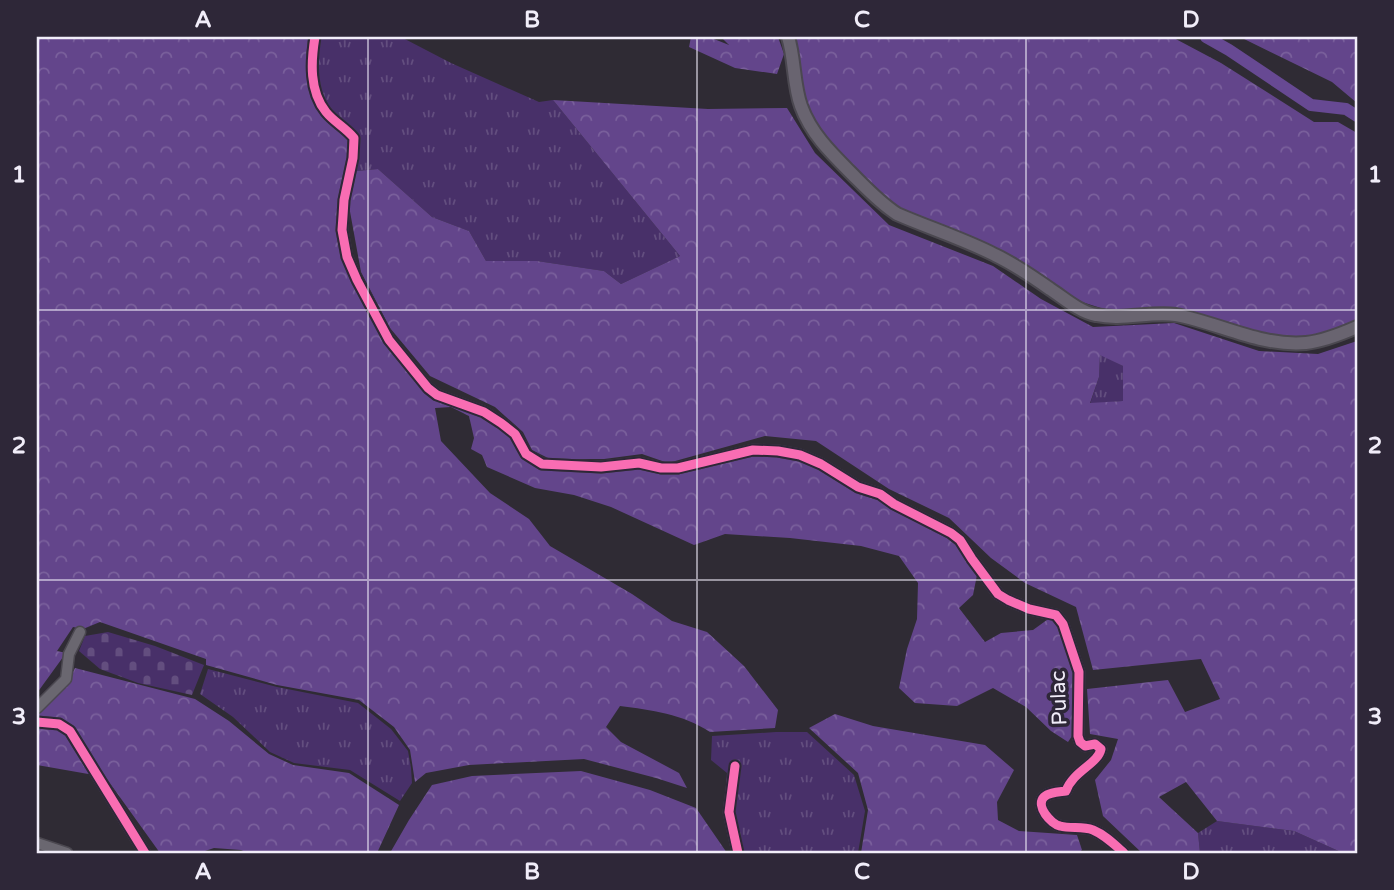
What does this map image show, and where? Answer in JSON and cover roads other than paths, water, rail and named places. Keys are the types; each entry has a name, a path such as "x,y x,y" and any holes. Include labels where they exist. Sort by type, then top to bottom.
{"main road":[{"path":"788,37 793,53 800,105 809,123 821,142 882,204 897,214 997,256 1076,306 1095,315 1175,315 1265,340 1287,343 1308,343 1357,327"}],"street":[{"name":"Pulac","path":"315,37 312,71 315,90 324,110 354,138 342,230 350,267 393,346 428,388 437,396 484,412 515,434 526,454 542,464 601,467 639,463 667,469 753,450 778,451 800,455 821,464 858,487 880,494 951,533 960,540 998,594 1029,609 1056,615 1063,624 1079,672 1078,736 1085,746 1095,744 1101,749 1098,758 1079,772 1066,791 1046,796 1041,803 1044,812 1054,823 1095,831 1124,853"},
{"path":"37,708 66,679 69,654 80,632"},
{"path":"37,722 59,724 70,731 145,853"},
{"path":"735,766 729,812 738,853"},
{"path":"37,843 66,853"}],"waterway":[{"path":"1206,37 1311,105 1346,109 1357,116"}]}
